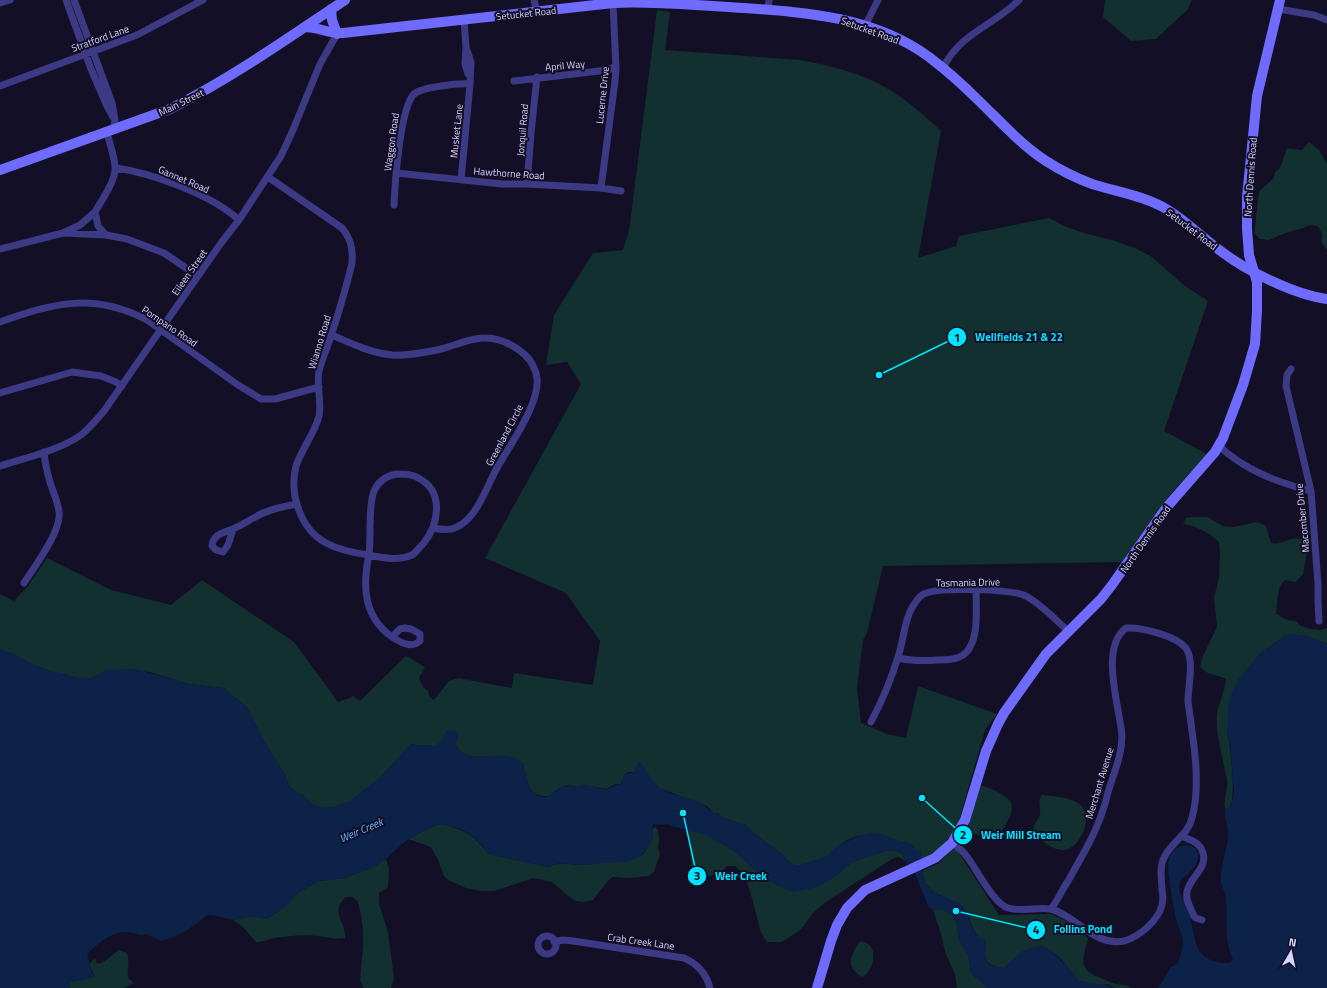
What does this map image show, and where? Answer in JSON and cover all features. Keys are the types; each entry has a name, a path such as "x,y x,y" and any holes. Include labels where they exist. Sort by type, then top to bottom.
{"main road":[{"name":"Main Street","path":"0,170 107,133 170,109 191,99 345,0"},
{"name":"Setucket Road","path":"305,27 313,27 337,34 537,12 611,1 769,5 844,19 889,34 927,56 978,99 1002,124 1042,158 1084,181 1138,197 1167,209 1223,253 1254,272 1298,292 1327,299"},
{"name":"North Dennis Road","path":"817,988 837,925 847,908 865,890 924,864 935,858 952,843 965,820 986,751 998,724 1041,661 1068,631 1101,599 1166,508 1208,460 1218,445 1236,404 1255,344 1257,296 1256,282 1249,255 1247,197 1257,96 1279,4"},
{"path":"331,9 332,20 337,34"}],"street":[{"path":"0,3 10,0"},
{"path":"66,0 107,106 115,120"},
{"path":"0,249 63,233 80,225 95,212 105,196 116,168 107,133 114,126 115,120 112,103 74,0"},
{"name":"Stratford Lane","path":"0,86 137,35 203,0"},
{"path":"534,0 537,12"},
{"path":"865,26 878,0"},
{"path":"943,68 952,52 965,39 996,19 1019,0"},
{"name":"Lucerne Drive","path":"601,188 616,66 611,1"},
{"path":"1279,4 1327,20"},
{"name":"Musket Lane","path":"461,180 471,62 466,47 464,20"},
{"name":"Eileen Street","path":"0,466 44,452 74,440 82,434 104,411 239,220 281,156 320,64 337,34"},
{"name":"April Way","path":"514,81 537,77 608,70 616,66"},
{"name":"Jonquil Road","path":"527,184 537,77"},
{"name":"Waggon Road","path":"394,204 396,173 404,116 407,105 414,94 418,91 460,83 470,84"},
{"name":"Gannet Road","path":"116,168 128,170 177,185 226,210 239,220"},
{"name":"Hawthorne Road","path":"396,173 502,184 601,188 621,191"},
{"name":"Wianno Road","path":"268,177 338,225 347,234 353,252 352,263 332,335 319,371 320,407 318,417 314,429 297,464 294,485 297,504 307,525 325,542 349,552 369,556 400,558 414,554 428,537 433,528 436,512 435,496 431,488 420,478 396,474 390,475 379,484 372,495 370,510 369,556 366,579 367,599 375,620 384,631 392,637"},
{"path":"95,212 98,226 106,235"},
{"path":"63,233 106,235 127,239 164,253 198,276"},
{"name":"Pompano Road","path":"0,322 33,310 56,305 80,303 96,304 120,309 147,320 238,385 262,399 275,399 319,387"},
{"name":"Greenland Circle","path":"332,335 366,349 391,355 415,354 437,350 474,339 496,339 509,344 525,354 531,362 538,378 534,399 522,426 470,518 461,525 450,530 433,528"},
{"name":"Macomber Drive","path":"1291,369 1287,376 1286,386 1311,491 1318,584 1319,621"},
{"path":"0,393 72,372 101,376 122,386"},
{"path":"1218,445 1228,454 1266,476 1286,484 1311,491"},
{"path":"24,583 56,531 59,519 59,512 45,466 44,452"},
{"path":"233,529 261,514 280,507 297,504"},
{"path":"898,658 922,661 951,660 962,656 972,644 976,626 976,590"},
{"name":"Tasmania Drive","path":"871,722 883,699 898,658 911,609 920,596 928,592 976,590 1008,592 1025,596 1045,610 1068,631"},
{"name":"Merchant Avenue","path":"1126,628 1140,628 1169,637 1179,641 1188,651 1190,667 1188,702 1196,775 1192,819 1188,829 1181,836 1168,849 1161,864 1162,904 1160,910 1148,926 1138,935 1130,939 1117,942 1104,940 1096,937 1067,916 1051,909 1076,867 1094,831 1117,767 1122,737 1112,655 1115,643 1126,628"},
{"path":"1181,836 1197,844 1202,850 1204,856 1202,865 1192,878 1186,895 1194,916 1202,920"},
{"path":"952,843 968,857 1000,905 1015,909 1051,909"},
{"name":"Crab Creek Lane","path":"554,942 563,940 573,941 684,958 701,968 710,988"}],"green space":[{"path":"1105,0 1192,0 1188,9 1156,39 1131,41 1103,17"},
{"path":"657,10 670,12 665,50 800,60 842,69 866,78 896,94 924,115 941,131 918,258 956,246 959,236 1049,218 1064,226 1084,233 1135,248 1152,257 1185,286 1208,301 1164,431 1207,454 1161,506 1122,562 883,566 867,633 863,640 857,688 861,723 887,734 906,738 918,686 997,714 985,730 958,824 946,842 934,853 921,860 916,849 907,843 893,839 861,835 849,839 839,845 826,857 798,866 792,864 745,825 722,817 717,813 713,813 707,806 659,788 639,762 635,772 625,774 621,784 615,784 607,789 585,785 578,787 567,785 558,789 550,796 543,796 533,792 530,788 523,764 489,757 465,755 458,749 455,743 458,738 441,742 436,746 411,744 378,780 350,802 333,807 321,808 290,787 285,775 265,743 247,707 223,688 189,684 149,672 120,670 108,670 92,678 83,679 33,665 12,653 0,650 0,594 14,601 28,586 47,558 111,590 171,605 202,580 294,642 338,702 353,696 360,701 406,656 425,667 419,678 423,687 428,691 429,696 434,700 449,681 458,678 512,688 514,673 593,685 600,641 566,593 485,558 581,384 567,362 546,365 554,315 593,253 623,250 629,231"},
{"path":"1309,142 1319,150 1327,164 1327,250 1321,242 1322,235 1317,226 1310,225 1269,240 1260,239 1255,234 1259,191 1273,179 1275,172 1280,168 1287,148 1302,150"},
{"path":"1207,517 1223,526 1233,527 1258,522 1266,526 1271,543 1279,543 1293,539 1305,539 1308,545 1303,574 1296,582 1285,580 1282,583 1279,591 1276,614 1287,620 1296,621 1301,626 1311,629 1320,630 1327,628 1327,644 1298,635 1286,635 1258,655 1227,732 1233,782 1232,802 1230,808 1225,808 1227,781 1217,731 1217,714 1226,679 1209,674 1200,667 1202,658 1217,627 1214,597 1219,578 1219,542 1204,531 1193,526 1183,524 1186,518"},
{"path":"982,786 1003,795 1009,800 1012,807 1010,816 1005,825 999,833 993,836 983,836 969,832 969,821 980,787"},
{"path":"1042,795 1070,799 1078,803 1083,809 1086,816 1084,831 1075,845 1069,849 1062,850 1054,848 1042,841 1033,832 1034,826 1040,814 1039,802"},
{"path":"442,824 468,834 478,842 488,854 549,867 558,864 585,865 643,855 653,836 652,829 655,827 658,830 658,848 660,854 654,872 649,876 629,878 613,877 593,900 584,902 576,901 568,896 552,882 534,878 494,891 482,891 466,888 448,880 444,876 431,847 408,839 434,826"},
{"path":"688,830 706,834 733,850 761,875 777,885 818,887 838,874 852,862 889,850 898,851 903,855 905,861 899,857 892,859 826,902 814,912 801,929 782,942 767,942 761,933 744,874 735,866 727,866 718,873 711,875 703,875 692,872"},
{"path":"955,847 999,915 1051,914 1064,920 1088,938 1084,963 1088,971 1093,975 1110,982 1118,985 1129,986 1131,988 1116,988 1108,984 1100,985 1078,981 1062,960 1047,948 1041,946 1004,968 990,964 985,955 986,945 974,930 968,912 945,897 935,893 925,883 922,871 939,863"},
{"path":"386,859 389,869 388,887 379,893 379,904 388,932 394,978 391,988 364,988 360,981 363,930 358,902 353,897 346,897 341,902 339,907 338,912 345,932 345,938 342,939 301,935 256,942 243,927 233,920 252,916 267,919 283,908 299,892 319,881 344,878 372,868"},
{"path":"942,909 953,916 957,925 959,940 968,954 971,973 988,988 957,988 955,974 945,952 933,910"},
{"path":"860,941 870,946 873,951 872,964 868,972 862,977 856,973 851,965 852,956"},
{"path":"119,950 127,953 128,978 134,983 124,988 69,988 70,982 95,977 89,964 95,958 97,964 100,963"}],"water":[{"path":"1293,634 1308,636 1327,644 1327,988 1157,988 1163,981 1170,968 1178,963 1183,942 1172,901 1168,864 1171,855 1176,849 1182,846 1189,846 1198,852 1198,858 1195,866 1180,881 1180,894 1188,909 1197,946 1208,959 1217,962 1230,963 1233,959 1228,944 1226,929 1226,897 1221,881 1228,836 1225,808 1230,808 1234,791 1230,743 1227,732 1228,707 1230,697 1238,680 1258,655 1286,635"},
{"path":"0,650 12,653 33,665 83,679 92,678 108,670 135,669 189,684 223,688 247,707 265,743 285,775 290,787 321,808 333,807 350,802 378,780 411,744 436,746 441,742 446,731 451,730 458,732 458,738 455,743 460,751 467,755 474,757 507,756 515,758 523,767 532,791 537,795 544,797 551,795 561,787 565,786 577,787 586,785 604,789 621,784 625,774 635,772 639,762 654,783 664,791 698,801 713,813 745,825 792,864 798,866 826,857 839,845 861,835 870,833 880,834 912,844 916,849 921,851 921,869 925,883 935,893 961,904 968,912 970,923 976,934 986,940 985,956 988,963 991,965 1004,968 1019,953 1030,948 1041,946 1049,949 1072,971 1078,981 1107,985 1116,988 988,988 971,973 968,954 959,940 957,925 953,916 942,909 933,910 929,908 912,866 905,861 903,855 898,851 889,850 852,862 838,874 818,887 793,892 777,885 761,875 733,850 706,835 667,824 653,824 653,837 647,848 633,860 585,865 561,863 549,867 488,854 482,845 472,836 461,829 442,824 434,826 408,839 386,859 372,868 344,878 319,881 299,892 283,908 267,919 252,916 233,920 207,915 186,931 161,941 146,934 141,935 131,932 116,933 106,938 87,954 91,971 95,977 70,982 69,988 0,988"}],"place":[{"name":"Wellfields 21 & 22","path":"879,375"},
{"name":"Weir Mill Stream","path":"922,798"},
{"name":"Weir Creek","path":"683,813"},
{"name":"Follins Pond","path":"956,911"}]}
